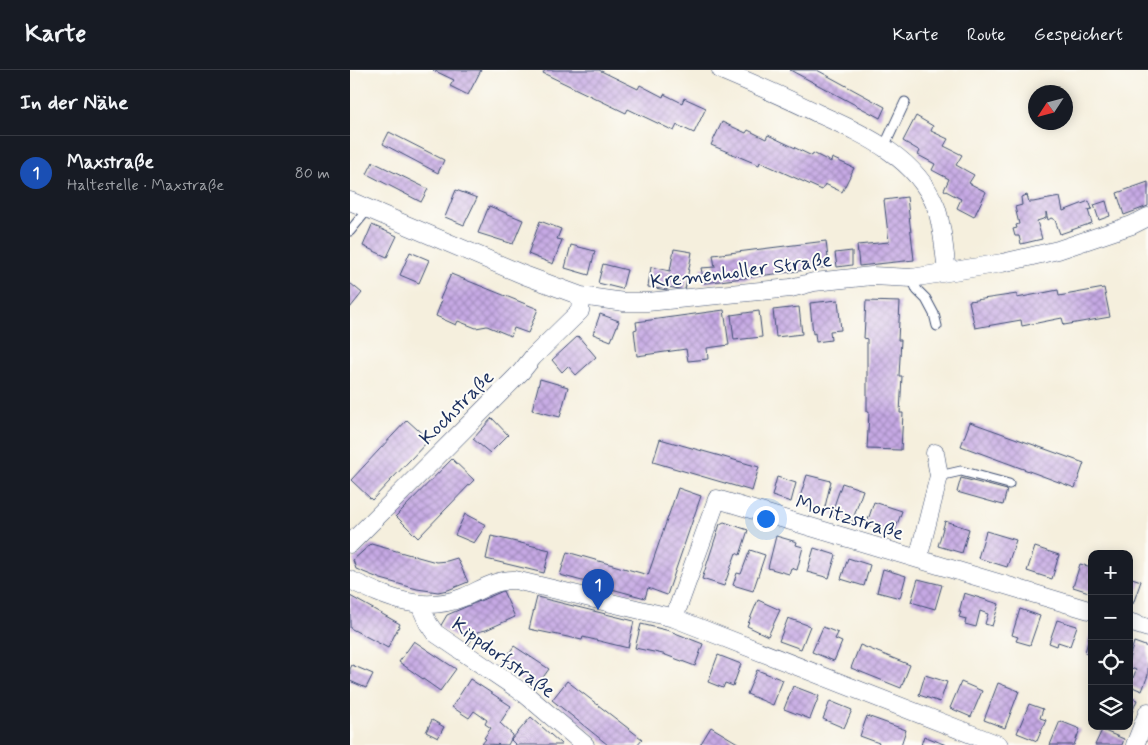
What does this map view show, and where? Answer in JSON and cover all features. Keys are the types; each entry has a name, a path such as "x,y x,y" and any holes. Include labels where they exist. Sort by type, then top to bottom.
{"street":[{"path":"721,70 870,137 904,162 923,183 936,207 943,238 947,271"},
{"name":"Kremenholler Straße","path":"350,201 524,275 581,296 624,302 648,302 791,288 814,282 872,276 912,278 1002,263 1058,250 1132,225 1148,217"},
{"name":"Kochstraße","path":"350,544 521,372 533,357 574,318 580,311 581,296"},
{"path":"918,559 939,476 935,453"},
{"name":"Moritzstraße","path":"674,618 717,499 1088,610"},
{"path":"350,580 388,598 420,605 430,605 463,598 494,583 515,580 674,618 999,745"},
{"name":"Kippdorfstraße","path":"420,605 435,633 525,694 585,745"},
{"path":"1133,623 1148,628"},
{"path":"1135,745 1148,712"}],"lane":[{"path":"884,147 905,102"},
{"path":"350,231 368,209"},
{"path":"912,278 917,290 926,299 934,314 937,326"},
{"path":"939,476 961,471 1010,484"}],"building":[{"path":"433,70 481,70 468,95 450,86 454,80"},
{"path":"545,70 599,70 638,89 640,85 663,97 664,94 682,103 684,98 706,108 694,133 677,125 674,131 628,109 626,113 543,73"},
{"path":"790,70 817,70 885,107 880,118"},
{"path":"916,116 933,126 931,131 948,139 944,146 962,155 956,165 974,175 969,183 986,192 974,217 957,208 961,199 944,190 949,179 932,170 935,164 918,155 920,151 903,141"},
{"path":"722,122 746,133 748,130 766,139 768,135 812,156 813,153 831,162 832,158 854,168 842,192 825,184 822,190 760,162 759,165 711,145"},
{"path":"389,132 444,160 438,173 383,144"},
{"path":"373,162 428,189 421,202 367,174"},
{"path":"1148,182 1148,206 1124,215 1117,193"},
{"path":"456,190 477,198 464,225 445,217"},
{"path":"1027,195 1029,202 1060,197 1063,211 1089,201 1092,209 1088,210 1092,223 1060,234 1055,220 1051,218 1048,220 1046,212 1046,218 1037,221 1042,239 1021,244 1019,236 1015,236 1013,229 1017,228 1016,225 1019,224 1015,207 1022,205 1021,197"},
{"path":"907,197 914,260 859,266 857,245 889,242 884,200"},
{"path":"1106,201 1110,216 1099,220 1094,205"},
{"path":"489,206 523,220 513,244 478,233"},
{"path":"540,221 561,229 557,239 562,240 553,264 528,254"},
{"path":"372,225 397,236 387,257 363,246"},
{"path":"826,241 829,267 704,283 701,268 715,267 713,255"},
{"path":"571,245 595,251 589,275 565,268"},
{"path":"674,249 692,252 685,290 668,287 667,290 648,287 651,267 670,271"},
{"path":"852,251 852,265 837,267 835,253"},
{"path":"410,252 429,260 419,283 400,275"},
{"path":"603,264 627,270 622,289 598,283"},
{"path":"451,274 538,309 528,333 514,328 511,336 487,326 476,328 458,321 456,325 436,316 442,300 440,299"},
{"path":"350,283 362,293 350,308"},
{"path":"1104,288 1110,317 1064,325 1062,318 1022,326 1021,320 975,328 969,301 1017,294 1017,298 1058,290 1059,296"},
{"path":"838,300 841,330 830,331 831,340 816,342 815,333 813,334 810,303"},
{"path":"866,301 900,302 898,340 901,340 899,376 902,376 901,450 867,449 869,412 867,412 867,339 864,338"},
{"path":"799,307 802,334 776,337 773,310"},
{"path":"724,310 729,345 707,348 708,359 688,361 686,349 637,356 634,330 637,329 636,322"},
{"path":"759,311 762,337 734,340 731,315"},
{"path":"600,314 619,321 611,341 593,334"},
{"path":"578,336 596,357 576,375 568,366 562,372 552,360"},
{"path":"540,379 568,387 560,417 532,410"},
{"path":"492,418 508,435 490,453 473,439"},
{"path":"407,420 429,440 372,500 351,480"},
{"path":"970,422 1084,463 1075,488 961,446"},
{"path":"660,439 759,467 752,491 653,462"},
{"path":"452,459 474,480 418,538 396,516"},
{"path":"807,475 831,481 824,511 798,503"},
{"path":"777,477 796,483 791,502 772,496"},
{"path":"961,478 1007,490 1003,505 957,492"},
{"path":"842,483 863,490 852,522 831,515"},
{"path":"678,488 701,496 667,595 648,588 645,598 560,575 567,552 648,575"},
{"path":"874,502 902,511 894,533 866,526"},
{"path":"465,514 486,525 474,543 455,535"},
{"path":"945,521 969,529 962,553 938,546"},
{"path":"724,522 748,530 740,555 736,553 724,586 702,579 720,524"},
{"path":"986,531 1016,540 1007,567 978,558"},
{"path":"491,536 550,550 544,573 486,559"},
{"path":"776,536 797,542 796,545 803,547 797,570 791,568 789,574 768,568"},
{"path":"371,544 436,562 457,558 468,582 438,592 417,589 381,579 356,569 353,560"},
{"path":"1035,547 1059,555 1052,579 1027,571"},
{"path":"814,548 836,555 829,578 807,572"},
{"path":"750,550 765,555 753,591 733,585 737,573 741,574"},
{"path":"848,558 870,565 864,586 841,579"},
{"path":"1080,564 1088,566 1088,592 1073,587"},
{"path":"883,569 906,576 900,598 877,592"},
{"path":"1133,578 1141,581 1133,604"},
{"path":"918,579 942,585 935,609 911,602"},
{"path":"503,591 515,617 477,632 468,645 440,627 447,615"},
{"path":"964,593 999,604 992,626 985,624 988,614 980,611 976,627 965,624 966,619 959,617"},
{"path":"350,596 400,624 388,648 350,628"},
{"path":"537,597 634,621 628,648 583,637 582,640 529,629"},
{"path":"758,600 780,610 768,636 747,626"},
{"path":"1020,609 1040,616 1030,645 1016,641 1018,637 1012,635"},
{"path":"788,618 810,626 801,649 779,641"},
{"path":"1057,620 1077,626 1070,646 1058,642 1057,646 1049,643"},
{"path":"641,624 670,631 703,644 695,666 663,654 635,648"},
{"path":"823,627 838,633 835,639 842,642 834,661 812,652"},
{"path":"414,641 456,669 440,691 399,662"},
{"path":"1088,641 1088,654 1085,653"},
{"path":"1134,642 1148,647 1148,675 1142,691 1133,687 1133,678 1136,670 1133,669"},
{"path":"860,645 910,665 901,688 851,668"},
{"path":"514,646 549,669 534,690 500,667"},
{"path":"718,655 741,664 733,686 725,683 723,688 708,682"},
{"path":"352,665 373,674 366,688 350,681"},
{"path":"757,670 783,680 773,705 747,694"},
{"path":"925,675 947,682 940,702 919,695"},
{"path":"470,679 511,706 500,723 513,735 508,745 482,744 491,728 485,724 487,720 474,711 469,718 452,707"},
{"path":"567,681 642,739 637,745 608,745 552,700"},
{"path":"961,682 982,691 971,717 950,708"},
{"path":"998,683 1019,691 1005,728 984,720"},
{"path":"793,686 819,696 810,719 784,709"},
{"path":"1133,698 1137,700 1133,710"},
{"path":"830,701 852,710 844,728 823,719"},
{"path":"1029,704 1043,709 1040,718 1046,720 1037,741 1017,733"},
{"path":"867,716 906,730 901,745 878,745 879,743 860,736"},
{"path":"531,717 562,745 516,745 511,740"},
{"path":"432,720 444,727 438,738 426,732"},
{"path":"1060,721 1080,729 1074,745 1050,745"},
{"path":"711,727 741,745 700,745"},
{"path":"1102,730 1124,739 1122,745 1095,745"},
{"path":"924,736 946,745 921,745"}],"place":[{"name":"Maxstraße","path":"598,610"}]}
